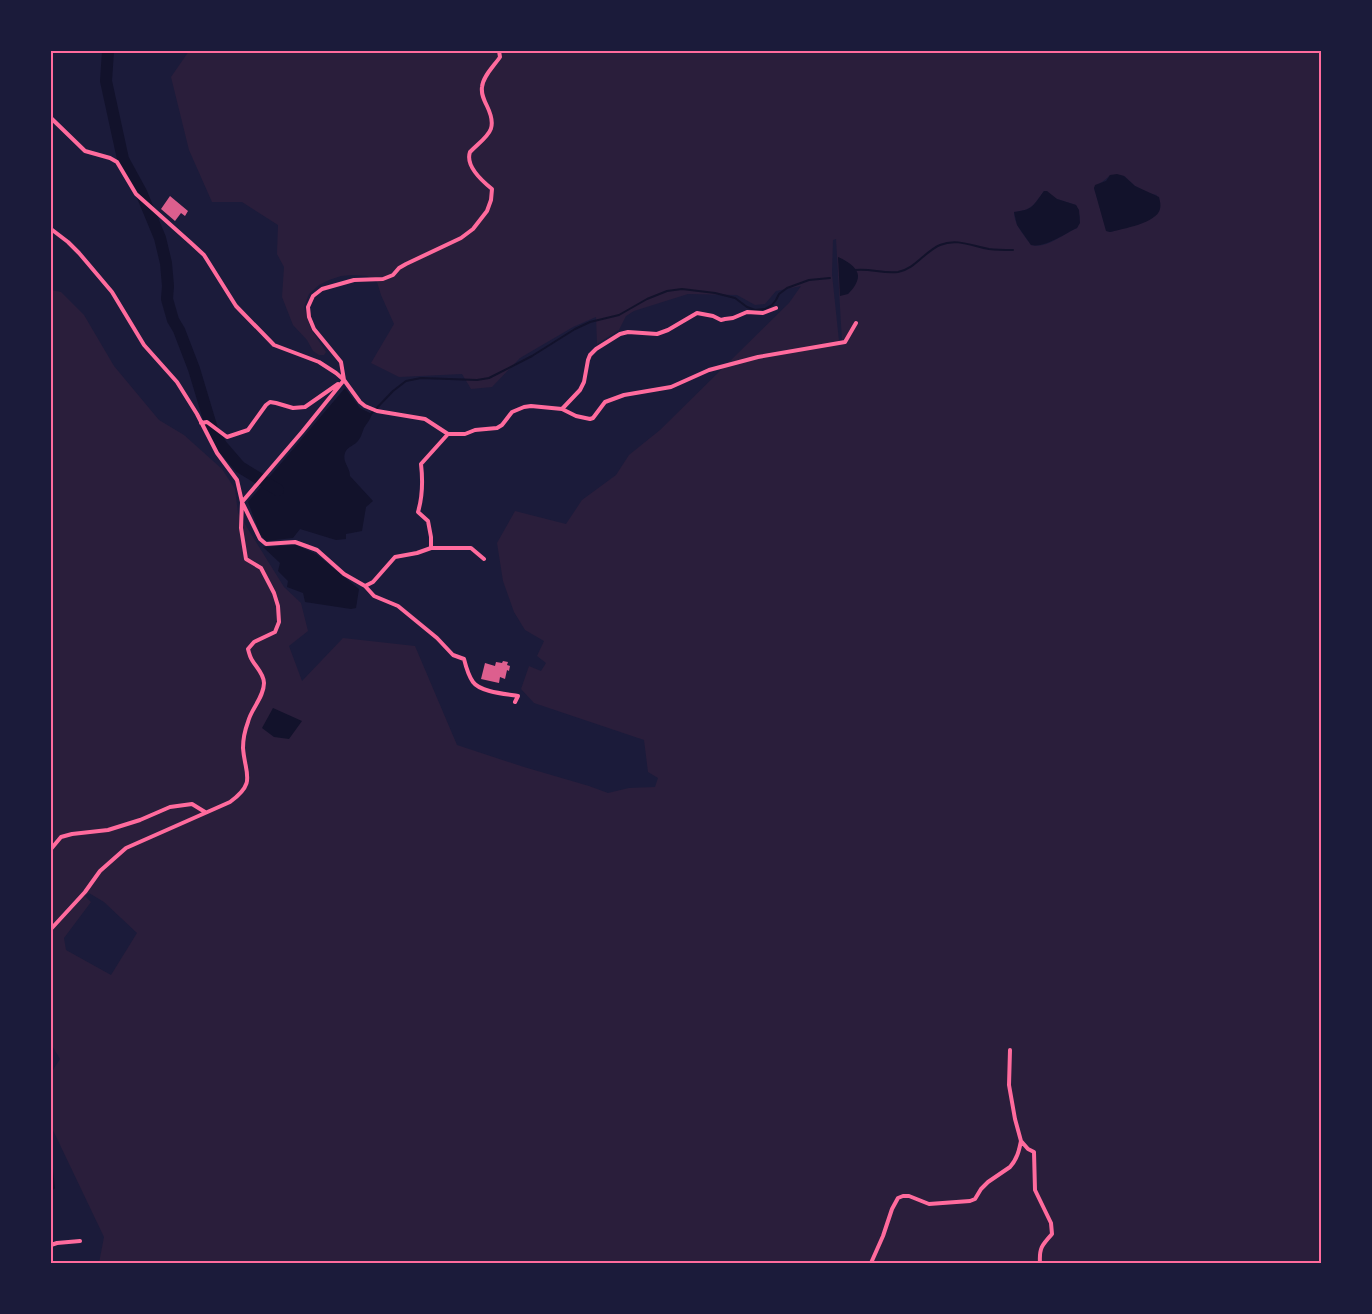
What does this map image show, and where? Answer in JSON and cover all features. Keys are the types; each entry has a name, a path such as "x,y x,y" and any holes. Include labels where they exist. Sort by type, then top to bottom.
{"street":[{"path":"51,929 85,892 100,871 126,848 230,802 246,786 248,779 243,748 244,733 248,719 262,693 264,682 260,670 251,658 248,649 254,642 275,632 279,622 278,606 274,593 261,568 246,559 241,528 242,502 344,380 341,362 314,329 309,317 308,307 313,296 322,289 354,280 384,279 393,275 406,264 461,238 473,229 487,211 492,189 471,166 468,156 492,128 492,116 483,98 482,86 486,76 500,57 499,51"},
{"path":"51,118 85,151 110,158 117,162 136,194 204,255 236,306 274,345 319,362 336,372 360,402 375,410 425,420 448,434 465,434 475,430 497,428 502,425 512,412 531,406 562,409 576,416 590,419 593,418 605,402 624,395 671,387 709,370 758,357 845,342 856,323"},
{"path":"51,229 79,253 112,292 140,340 177,382 217,453 237,480 242,502 260,539 266,544 295,542 317,550 344,574 365,586 374,596 398,606 437,638 453,655 464,659 469,676 474,684 492,692 518,696 515,702"},
{"path":"562,409 580,390 584,382 590,356 620,334 628,332 657,334 698,313 721,320 734,318 747,312 763,313 776,308"},
{"path":"201,423 207,422 227,436 248,430 270,402 293,408 305,406 344,380"},
{"path":"431,548 428,521 418,512 423,484 421,464 448,434"},
{"path":"365,586 373,582 395,556 417,553 431,548 471,548 484,559"},
{"path":"51,850 61,837 108,830 140,820 170,807 192,804 205,812"},
{"path":"871,1263 898,1198 909,1196 929,1204 975,1199 981,1189 1014,1162 1019,1152 1021,1141 1009,1085 1010,1050"},
{"path":"1021,1141 1028,1149 1034,1152 1035,1190 1051,1222 1052,1234 1042,1244 1040,1263"},
{"path":"51,1245 80,1242"}],"shaded area":[{"path":"189,51 1321,51 1321,1263 99,1263 104,1237 51,1126 51,1073 60,1059 51,1044 51,290 61,292 84,315 114,366 159,420 184,435 222,469 235,489 238,513 284,587 301,603 308,631 289,646 302,681 343,638 415,646 457,745 608,793 629,788 655,787 658,778 648,772 644,740 534,703 521,689 529,666 541,671 546,663 537,656 544,641 525,630 514,612 503,581 497,543 515,511 566,524 582,500 616,475 629,455 660,430 789,303 801,286 776,291 765,304 755,305 737,295 688,294 634,311 626,316 619,330 597,344 596,317 573,327 520,358 492,387 471,389 462,374 399,377 371,363 394,324 377,282 367,276 341,276 319,285 309,294 304,307 311,329 326,352 324,355 319,355 313,351 307,340 293,325 282,297 284,267 277,254 278,225 242,202 212,202 189,150 171,77","holes":["1110,175 1124,176 1135,186 1148,193 1157,195 1139,224 1110,232 1107,231 1094,188","1044,191 1057,199 1076,205 1080,217 1077,228 1049,243 1037,246 1031,245 1018,226 1014,212 1025,210 1034,204","836,239 842,341 839,341 832,274 833,240","838,258 850,265 858,277 848,294","89,893 104,902 137,933 111,975 66,950 64,938 91,902 85,896"]},
{"path":"1110,175 1124,176 1135,186 1159,197 1160,208 1153,218 1146,222 1110,232 1106,231 1094,188 1095,185 1106,181"},
{"path":"1044,191 1047,191 1057,199 1076,205 1079,210 1080,223 1077,228 1054,240 1031,245 1017,225 1014,212 1025,210 1032,206"},
{"path":"838,257 854,267 858,276 856,284 850,292 840,296"},
{"path":"345,388 360,408 372,414 360,439 347,449 344,456 350,476 373,501 366,507 362,531 346,534 346,539 336,540 300,529 293,538 266,541 260,534 248,502"},
{"path":"296,545 316,554 359,589 356,608 351,609 305,602 303,593 287,587 288,581 278,571 280,563 263,547"},
{"path":"273,708 302,721 289,739 274,737 262,728"}],"building":[{"path":"170,196 188,211 185,216 181,213 175,221 161,209"},
{"path":"503,661 508,662 507,665 510,666 505,679 500,677 499,683 481,679 485,663 495,666 496,662 502,663"}],"waterway":[{"path":"108,51 106,81 123,159 141,192 160,238 166,263 167,299 173,320 179,330 194,369 212,429 221,445 240,467 278,490"},
{"path":"855,270 898,272 909,267 934,248 952,242 989,249 1013,250"},
{"path":"370,415 393,391 406,381 421,378 477,380 489,378 532,356 575,329 590,322 619,315 647,299 667,291 682,289 715,293 735,298 747,307 755,310 765,309 772,305 779,294 787,288 809,280 830,278"},
{"path":"51,1189 54,1188 52,1169"}]}
